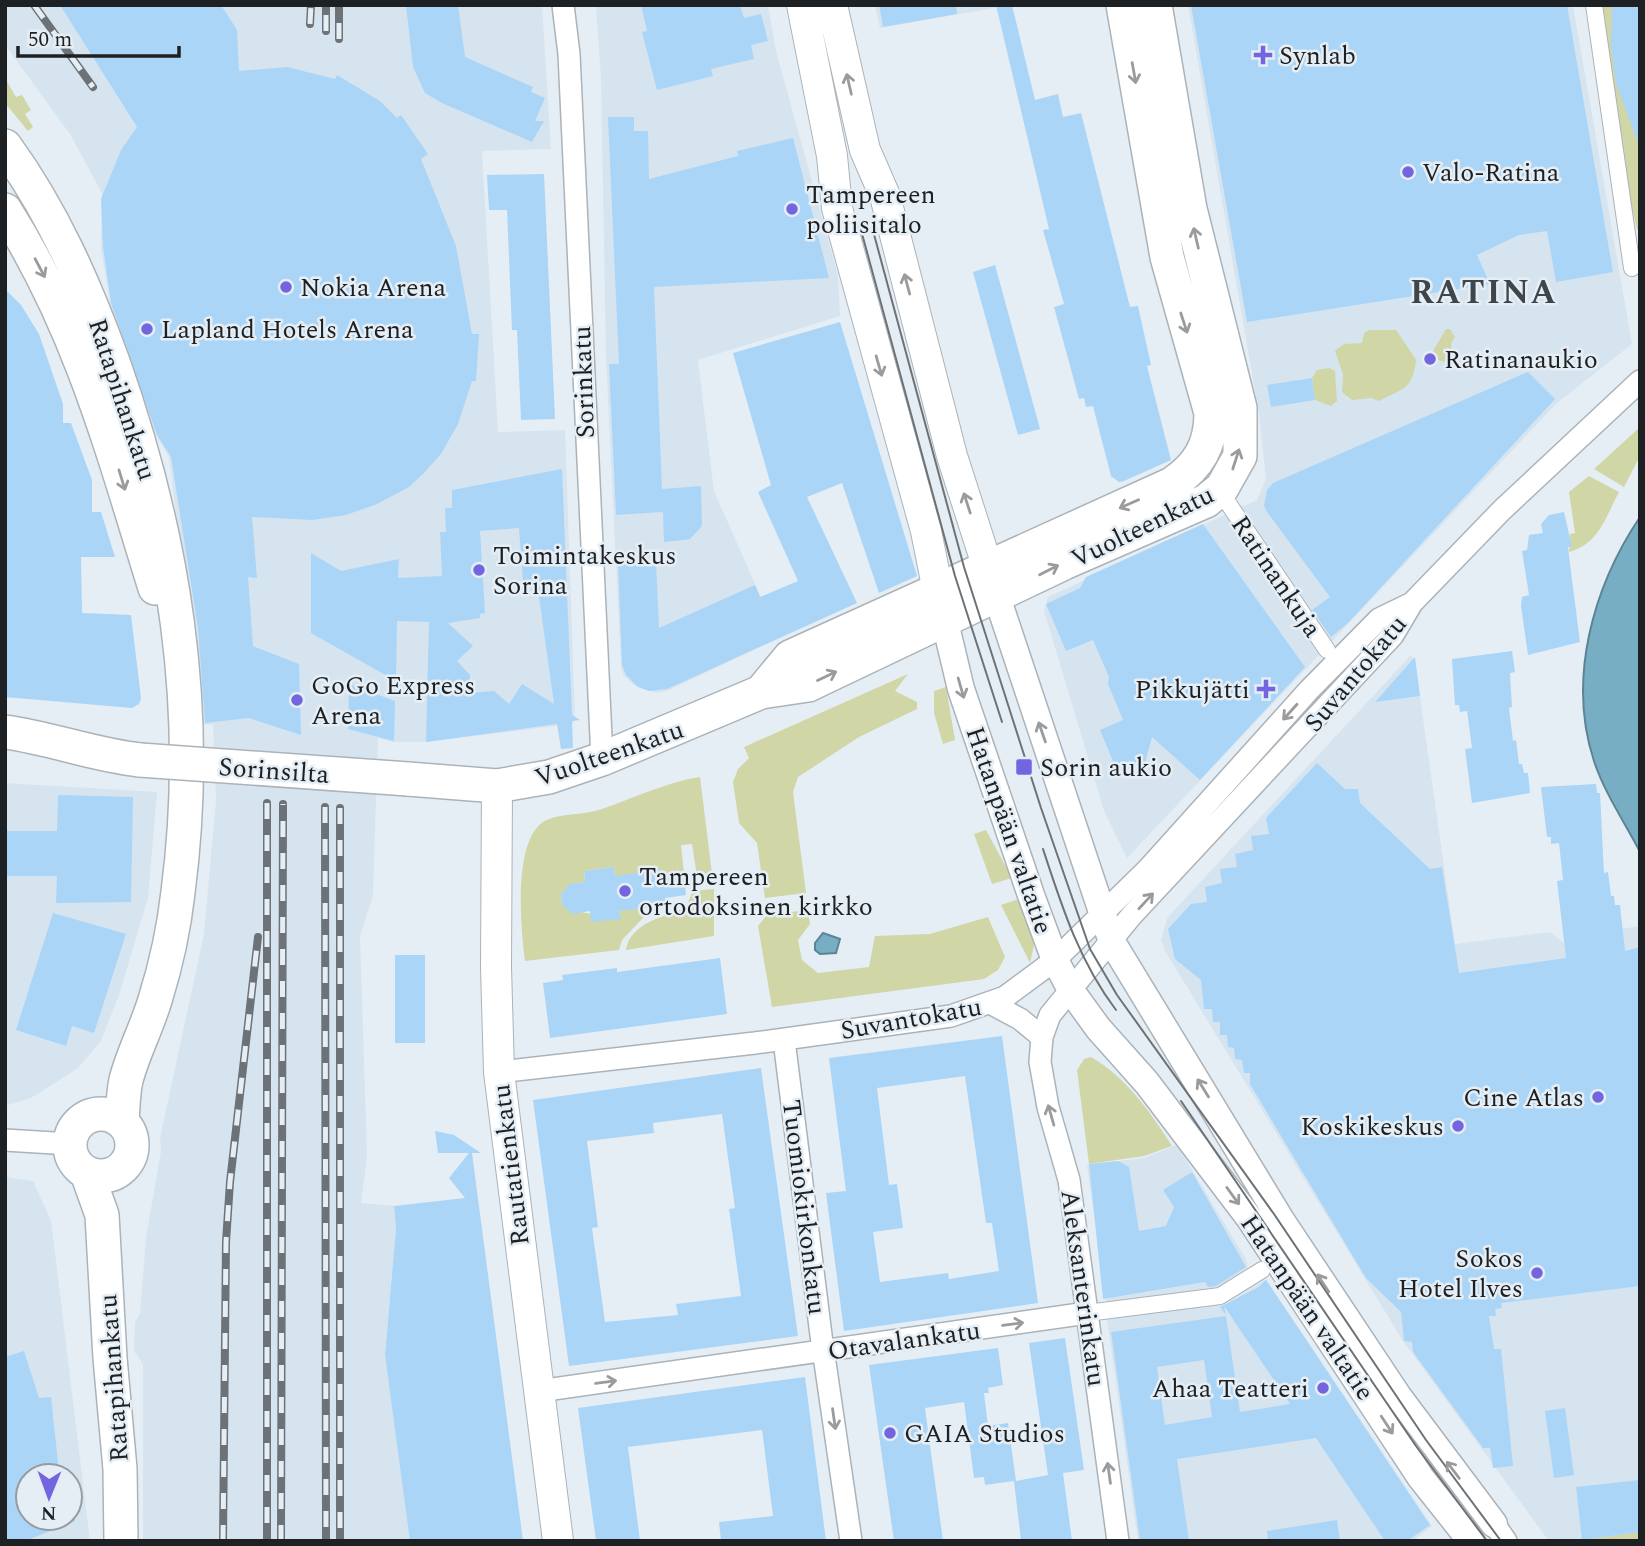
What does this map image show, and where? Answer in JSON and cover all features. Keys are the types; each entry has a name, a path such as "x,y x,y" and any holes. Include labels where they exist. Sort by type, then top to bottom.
{"main road":[{"name":"Hatanpään valtatie","path":"802,5 832,156 837,208 926,531 945,622"},
{"name":"Hatanpään valtatie","path":"832,5 864,150 885,196 952,456 993,582"},
{"name":"Vuolteenkatu","path":"408,779 497,786 549,777 602,759 761,692 808,685 945,622 993,582 1172,484 1202,456 1211,431 1208,396 1167,257 1123,5"},
{"name":"Vuolteenkatu","path":"761,692 790,657 937,589 993,582 1064,563 1206,501 1222,488 1240,456 1240,408 1190,209 1155,5"},
{"name":"Ratapihankatu","path":"5,146 67,248 97,317 139,437 161,520 183,673 189,774 178,894 161,978 126,1081 110,1118"},
{"name":"Ratapihankatu","path":"5,210 53,293 79,355 183,673"},
{"path":"5,732 47,737 96,754"},
{"path":"5,756 48,758 96,754"},
{"name":"Sorinsilta","path":"96,754 139,760 408,779"},
{"name":"Rautatienkatu","path":"497,786 496,967 499,1072 558,1541"},
{"path":"89,1116 110,1118 131,1135 132,1150 126,1164 100,1173 77,1164 70,1144 75,1128 89,1116"},
{"name":"Ratapihankatu","path":"100,1173 110,1358 120,1469 121,1541"}],"street":[{"name":"Sorinkatu","path":"563,5 570,84 602,759"},
{"path":"1594,5 1632,268"},
{"name":"Suvantokatu","path":"1072,992 1132,915 1393,635 1412,603 1502,510 1640,381"},
{"name":"Ratinankuja","path":"1228,503 1327,650"},
{"name":"Hatanpään valtatie","path":"993,582 1112,942 1281,1220 1398,1396 1500,1532"},
{"name":"Suvantokatu","path":"499,1072 784,1040 951,1016 992,1004 1055,960 1148,869 1309,690 1379,619 1412,603"},
{"name":"Hatanpään valtatie","path":"945,622 961,689 1055,960 1072,992 1098,1028 1154,1093 1250,1219 1421,1478 1471,1541"},
{"name":"Aleksanterinkatu","path":"1072,992 1051,1015 1042,1037 1040,1062 1043,1086 1069,1181 1118,1541"},
{"path":"992,1004 1020,1019 1042,1037"},
{"name":"Tuomiokirkonkatu","path":"784,1040 851,1541"},
{"path":"5,1140 70,1144"},
{"name":"Otavalankatu","path":"539,1391 1220,1296 1262,1270"}],"shaded area":[{"path":"5,5 542,5 551,149 482,151 498,432 565,430 575,720 572,724 426,742 393,742 378,738 373,896 360,936 367,1157 361,1203 394,1206 396,1229 385,1355 411,1541 143,1541 143,1365 134,1350 135,1322 140,1314 146,1238 161,1151 160,1138 204,934 216,800 213,724 203,725 169,457 142,412 112,316 101,248 102,193 70,134 5,45"},
{"path":"596,5 768,5 776,51 838,275 840,316 698,360 714,491 779,638 667,691 656,693 634,685 623,675 621,667 606,359 601,79"},
{"path":"875,5 1011,5 880,28"},
{"path":"1188,5 1573,5 1632,344 1557,403 1127,858 1104,811 1044,611 1048,597 1257,500 1266,479 1259,414"},
{"name":"Koskikeskus","path":"1411,655 1415,662 1455,944 1550,932 1566,944 1613,930 1640,926 1640,1532 1574,1541 1548,1540 1403,1341 1165,951 1161,940 1167,918"},
{"path":"5,783 157,792 148,898 119,995 101,1041 77,1069 31,1098 5,1106"},
{"path":"1177,1145 1246,1259 1249,1273 1213,1294 1106,1303 1087,1165 1144,1158"},
{"path":"5,1177 33,1181 51,1220 80,1462 14,1462 14,1532 84,1532 84,1492 90,1541 5,1541"},
{"path":"1266,1279 1432,1526 1413,1541 1138,1541 1107,1319 1226,1304"}],"green space":[{"path":"1600,5 1640,5 1640,229 1637,230 1626,182"},
{"path":"5,78 16,97 22,95 31,110 25,114 33,127 28,131 5,103"},
{"path":"1446,329 1450,329 1455,337 1451,343 1452,356 1443,362 1435,358 1433,351"},
{"path":"1369,330 1396,330 1416,360 1414,370 1405,387 1379,401 1371,398 1352,400 1342,392 1343,374 1335,351 1344,344 1362,343 1364,333"},
{"path":"1329,368 1335,371 1337,401 1331,406 1315,400 1312,378 1317,370"},
{"path":"1640,427 1640,456 1624,487 1594,469"},
{"path":"1589,476 1619,492 1600,529 1588,543 1569,552 1570,534 1575,533 1569,492"},
{"path":"908,674 895,691 917,702 917,709 859,737 798,777 793,792 806,893 765,898 757,843 739,823 733,782 738,769 749,758 744,747"},
{"path":"946,687 955,740 943,744 934,713 934,691"},
{"path":"700,777 712,874 697,876 692,844 681,845 684,874 662,877 661,869 615,877 614,867 584,871 585,882 572,884 561,894 562,905 581,912 620,918 619,908 642,905 643,918 622,940 619,950 525,961 521,883 529,842 537,828 549,819 596,811 663,786"},
{"path":"986,830 1012,878 992,884 974,834"},
{"path":"714,889 714,936 626,950 634,933 641,927 686,907 693,891"},
{"path":"1019,899 1034,945 1030,963 1001,905"},
{"path":"808,910 810,924 798,940 802,960 818,973 869,967 875,936 930,934 988,917 1005,957 998,970 984,979 772,1007 758,926 767,915"},
{"path":"1091,1057 1126,1085 1172,1146 1144,1156 1089,1164 1077,1070 1084,1059"},
{"path":"1640,1532 1640,1541 1582,1541 1582,1540"}],"water":[{"path":"1640,517 1640,852 1598,773 1586,730 1583,698 1584,666 1598,603 1623,544"},
{"path":"823,933 840,939 836,953 820,954 815,950 815,943"}],"building":[{"name":"Nokia Arena","path":"60,5 221,5 237,30 239,71 287,67 335,79 337,75 380,101 397,118 401,115 428,154 421,159 456,246 472,334 479,334 476,381 472,381 458,424 441,454 409,487 377,504 346,515 312,520 252,517 257,578 248,577 253,646 299,664 301,735 249,718 205,723 198,628 171,457 157,435 111,303 103,247 101,199 121,150 137,127"},
{"path":"406,5 458,5 465,57 533,87 531,92 545,98 535,121 544,121 532,142 425,93 413,67"},
{"path":"641,5 740,5 744,18 761,14 768,41 751,45 754,59 711,69 713,76 657,90 642,32 647,31"},
{"path":"879,5 956,5 957,14 883,27"},
{"path":"996,5 1012,5 1035,100 1058,94 1063,117 1081,113 1130,307 1138,306 1151,365 1147,366 1171,460 1124,481 1119,482 1111,476 1093,406 1086,407 1084,398 1079,399 1054,307 1064,304 1043,230 1049,229"},
{"name":"Valo-Ratina","path":"1191,5 1567,5 1613,272 1556,282 1547,231 1519,235 1477,255 1490,284 1247,322"},
{"path":"1612,5 1640,5 1640,148 1616,84 1611,45"},
{"path":"608,117 634,117 634,131 648,131 649,179 738,156 737,151 793,138 829,278 654,287 662,489 701,486 702,526 690,539 664,542 663,512 616,515 609,364 619,364"},
{"path":"544,174 555,419 521,420 517,330 512,330 507,210 489,210 487,175"},
{"path":"995,265 1040,429 1018,435 973,272"},
{"path":"5,289 21,305 39,334 63,404 63,423 71,423 92,480 92,512 101,512 115,557 81,557 82,613 131,615 141,698 139,704 132,708 5,697"},
{"path":"840,322 917,576 879,593 842,483 807,497 857,603 667,689 649,691 638,687 626,675 622,665 618,563 656,561 659,628 755,585 760,597 798,581 758,492 771,485 733,353"},
{"path":"1528,372 1555,399 1348,623 1331,637 1312,610 1330,597 1267,512 1264,506 1267,490 1273,483"},
{"path":"1312,378 1315,400 1271,407 1267,385"},
{"path":"562,469 572,715 580,720 572,721 573,748 561,749 557,724 426,742 429,622 397,621 396,681 311,633 311,553 341,571 399,559 398,578 442,576 440,532 446,532 445,508 452,508 452,490","holes":["519,528 523,582 537,582 554,704 522,684 509,704 494,691 470,693 470,675 457,661 473,646 448,623 480,618 480,614 485,613 480,531"]},
{"path":"1564,512 1572,547 1568,547 1580,642 1528,655 1521,606 1522,597 1529,595 1522,551 1527,550 1529,535 1543,533 1541,524 1549,515"},
{"path":"1203,524 1305,667 1200,780 1152,737 1145,763 1118,773 1100,730 1123,720 1108,684 1109,677 1093,640 1066,651 1046,604 1080,588 1086,577"},
{"path":"1512,651 1515,672 1510,673 1512,707 1509,708 1513,741 1516,740 1519,764 1522,764 1524,773 1528,773 1530,793 1472,803 1465,749 1472,748 1467,711 1460,712 1459,705 1455,705 1452,659"},
{"path":"1415,657 1420,696 1375,702"},
{"path":"349,684 395,701 394,741 348,729"},
{"name":"Koskikeskus","path":"1317,763 1345,789 1358,789 1360,803 1430,869 1442,867 1459,973 1566,958 1557,881 1563,880 1559,843 1551,844 1551,837 1547,837 1541,787 1596,784 1597,793 1600,793 1604,873 1608,872 1615,905 1620,905 1625,951 1640,947 1640,1286 1501,1303 1502,1308 1495,1309 1496,1316 1489,1316 1494,1349 1501,1349 1513,1466 1493,1468 1490,1448 1483,1448 1413,1352 1412,1342 1404,1341 1401,1312 1366,1278 1250,1084 1250,1073 1244,1073 1242,1060 1235,1059 1234,1048 1228,1047 1227,1035 1220,1035 1220,1022 1213,1022 1212,1009 1204,1009 1201,980 1175,959 1168,929 1191,904 1207,902 1205,887 1222,883 1220,869 1237,867 1235,854 1253,850 1251,836 1269,834 1266,818"},
{"path":"58,795 133,797 131,902 56,903 57,876 5,876 5,831 57,831"},
{"name":"Tampereen ortodoksinen kirkko","path":"614,867 615,876 661,869 662,877 684,874 686,895 665,898 666,906 619,911 621,919 591,922 590,911 573,914 562,905 561,894 570,884 585,882 584,871"},
{"path":"53,913 126,934 94,1033 72,1026 66,1046 16,1030"},
{"path":"395,955 425,955 425,1043 395,1043"},
{"path":"720,958 727,1014 550,1038 543,983 563,980 562,975 617,968 617,972"},
{"path":"1002,1036 1038,1303 844,1331 826,1193 846,1191 829,1058","holes":["965,1076 986,1223 992,1223 999,1271 949,1279 948,1273 880,1282 873,1232 903,1228 897,1184 889,1185 877,1088"]},
{"path":"761,1068 798,1336 569,1366 533,1100","holes":["722,1114 735,1208 729,1209 741,1296 676,1304 678,1315 605,1322 592,1228 598,1227 587,1141 654,1133 653,1123"]},
{"path":"435,1131 454,1135 481,1153 472,1153 523,1541 410,1541 385,1355 396,1229 394,1206 465,1198 449,1178 469,1153 438,1153"},
{"path":"1118,1161 1129,1167 1139,1231 1166,1226 1174,1207 1163,1190 1192,1172 1246,1267 1216,1286 1208,1287 1205,1282 1103,1299 1089,1164"},
{"path":"1266,1280 1430,1525 1407,1541 1385,1541 1316,1438 1177,1459 1189,1541 1140,1541 1111,1332 1226,1316 1240,1412 1290,1404 1224,1306 1226,1315 1220,1307 1257,1288","holes":["1204,1360 1212,1417 1165,1425 1157,1367"]},
{"path":"1065,1338 1084,1470 1063,1473 1072,1541 1021,1541 1014,1481 985,1485 984,1477 974,1478 964,1402 925,1408 943,1541 894,1541 869,1365 998,1348 1003,1385 988,1388 989,1393 984,1393 988,1426 1008,1423 1016,1481 1048,1475 1029,1343"},
{"path":"24,1351 39,1398 51,1397 58,1462 14,1462 14,1532 48,1532 25,1541 5,1541 5,1357"},
{"path":"805,1377 826,1541 721,1541 719,1522 773,1516 762,1430 628,1447 640,1541 596,1541 578,1408"},
{"path":"1565,1408 1574,1475 1554,1478 1545,1411"},
{"path":"1640,1480 1640,1532 1582,1540 1576,1487"},
{"path":"1337,1520 1340,1541 1268,1541 1267,1531"}],"tram line":[{"path":"872,227 964,567 1041,808 1090,949 1117,995 1274,1214 1426,1440 1501,1541"},
{"path":"861,230 955,576 1002,722"},
{"path":"1043,849 1082,953 1116,1010"},
{"path":"1181,1101 1416,1446 1487,1541"}],"railway":[{"path":"34,5 93,87"},
{"path":"310,24 311,5"},
{"path":"326,5 326,31"},
{"path":"339,5 339,39"},
{"path":"267,803 267,1541"},
{"path":"281,1541 283,804"},
{"path":"325,807 326,1541"},
{"path":"340,808 340,1541"},
{"path":"223,1541 226,1242 230,1182 258,937"}],"place":[{"name":"Synlab","path":"1263,55"},
{"name":"Valo-Ratina","path":"1408,172"},
{"name":"Tampereen poliisitalo","path":"792,209"},
{"name":"Nokia Arena","path":"286,287"},
{"name":"Lapland Hotels Arena","path":"147,329"},
{"name":"Ratinanaukio","path":"1430,359"},
{"name":"Toimintakeskus Sorina","path":"479,570"},
{"name":"Pikkujätti","path":"1266,689"},
{"name":"GoGo Express Arena","path":"297,700"},
{"name":"Sorin aukio","path":"1024,767"},
{"name":"Tampereen ortodoksinen kirkko","path":"625,891"},
{"name":"Cine Atlas","path":"1598,1097"},
{"name":"Koskikeskus","path":"1458,1126"},
{"name":"Sokos Hotel Ilves","path":"1537,1273"},
{"name":"Ahaa Teatteri","path":"1323,1388"},
{"name":"GAIA Studios","path":"890,1433"}],"district":[{"name":"RATINA","path":"1484,291"}]}
